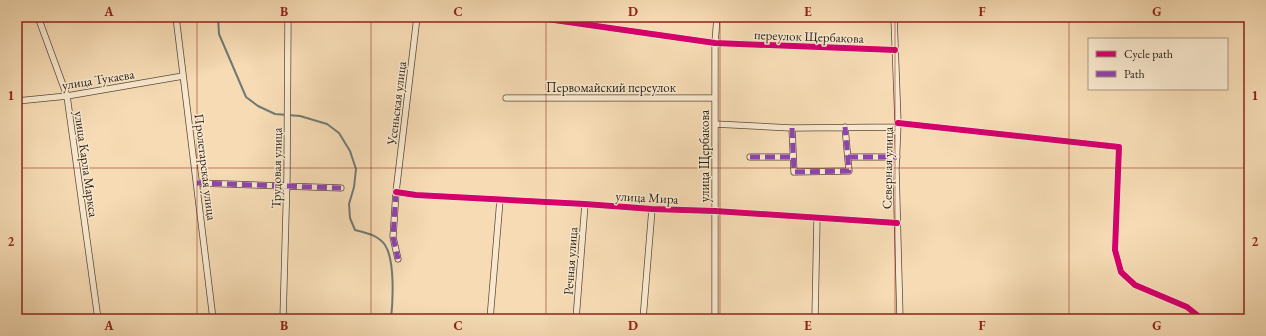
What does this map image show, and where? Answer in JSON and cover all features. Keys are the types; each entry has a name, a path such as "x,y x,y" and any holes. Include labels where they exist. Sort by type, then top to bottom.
{"street":[{"name":"улица Карла Маркса","path":"38,17 67,96 98,319"},
{"name":"Пролетарская улица","path":"176,17 213,319"},
{"name":"Трудовая улица","path":"283,319 287,186 288,17"},
{"name":"Усеньская улица","path":"398,260 393,237 396,192 417,17"},
{"name":"переулок Щербакова","path":"533,17 715,43 895,50"},
{"name":"улица Щербакова","path":"715,319 716,17"},
{"name":"Северная улица","path":"894,17 898,125 897,223 900,319"},
{"name":"улица Тукаева","path":"17,101 67,96 183,76"},
{"name":"Первомайский переулок","path":"506,98 715,98"},
{"path":"715,124 792,128 898,125 1120,146 1115,250 1121,272 1135,285 1187,308 1202,319"},
{"path":"792,128 794,172 849,171 846,127"},
{"path":"750,157 794,157"},
{"path":"848,157 897,157"},
{"path":"197,183 341,188"},
{"name":"улица Мира","path":"396,192 416,195 897,223"},
{"path":"490,319 500,200"},
{"name":"Речная улица","path":"576,319 585,204"},
{"path":"643,319 652,209"},
{"path":"816,319 817,218"}],"waterway":[{"path":"218,17 219,34 246,97 258,106 275,114 300,116 327,124 339,133 350,151 356,169 354,187 349,204 350,218 355,230 372,235 379,239 385,245 388,252 392,270 391,319"}],"marked path":[{"path":"792,128 794,172 849,171 845,127"},
{"path":"750,157 793,157"},
{"path":"848,157 897,157"},
{"path":"197,183 341,188"},
{"path":"396,192 393,237 398,259"}],"cycle path":[{"path":"533,17 715,43 895,50"},
{"path":"898,123 1119,147 1115,250 1121,272 1135,285 1187,307 1202,319"},
{"path":"396,192 416,195 652,209 715,211 897,223"}]}
